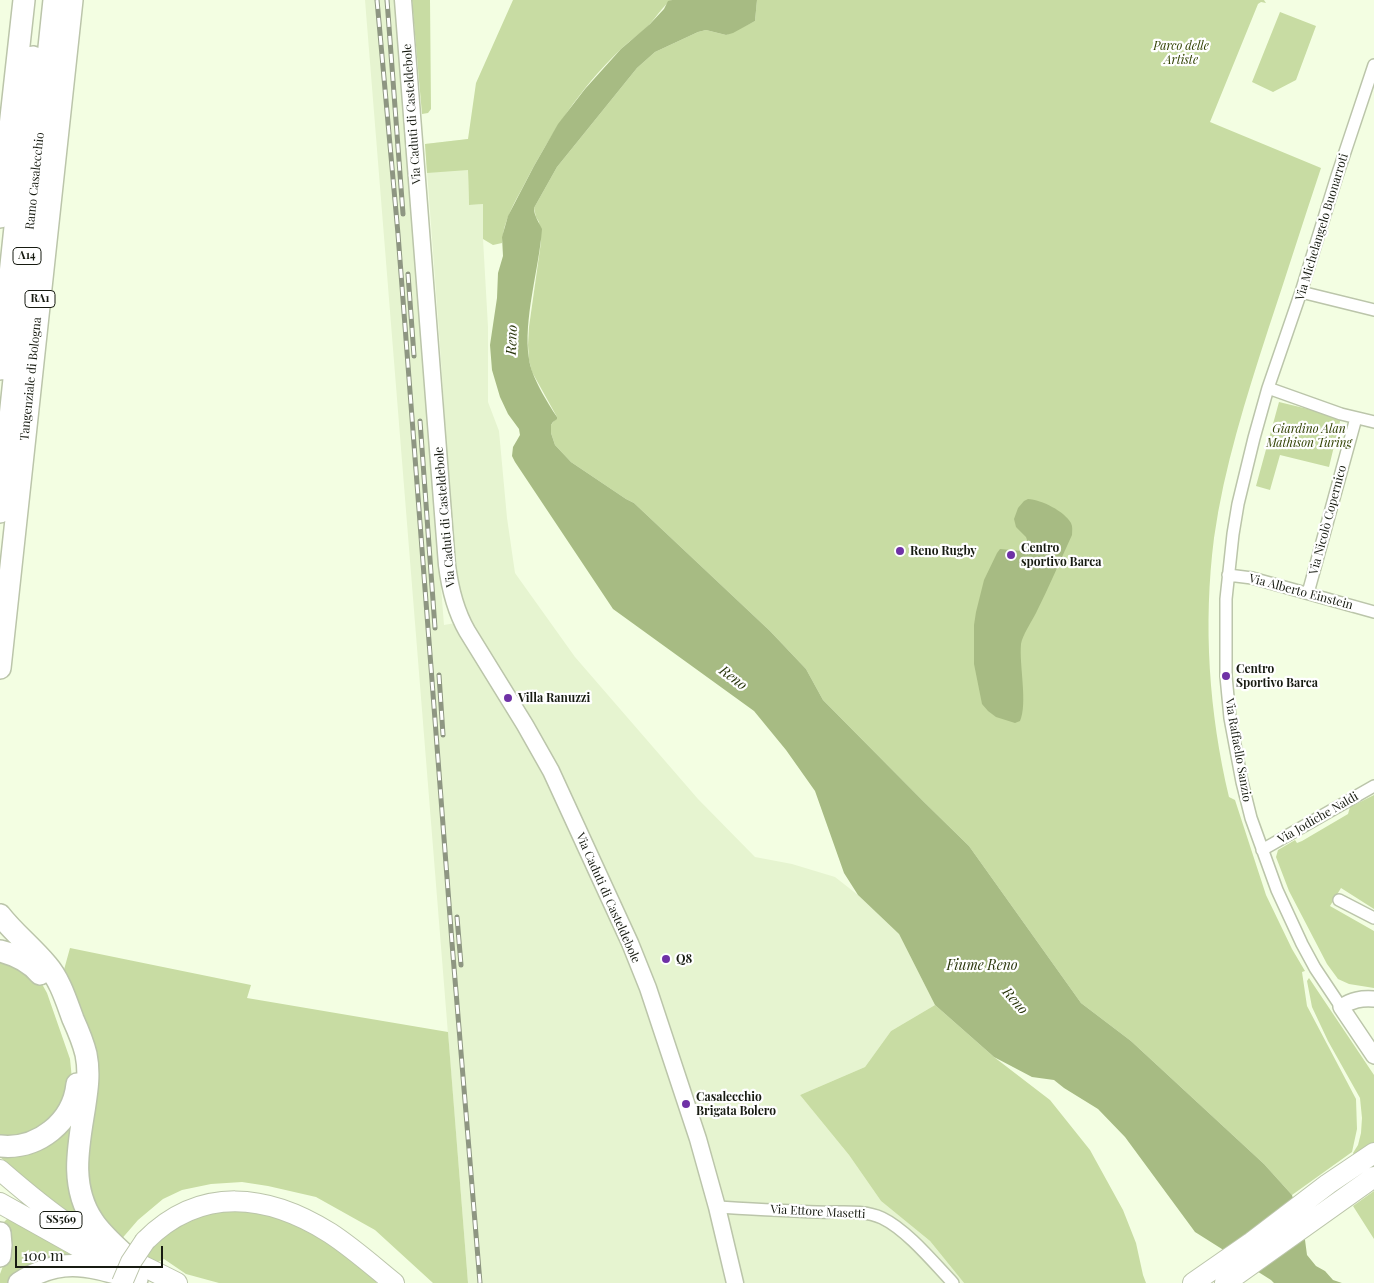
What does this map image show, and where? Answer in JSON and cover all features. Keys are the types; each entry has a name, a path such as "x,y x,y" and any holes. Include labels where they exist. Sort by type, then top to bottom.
{"highway":[{"path":"0,216 24,0"},
{"name":"Ramo Casalecchio","path":"0,369 40,0"},
{"name":"Ramo Casalecchio","path":"0,512 54,0"},
{"name":"Tangenziale di Bologna","path":"0,668 72,0"},
{"path":"0,915 52,972 61,987 81,1038 87,1062 89,1081 78,1152 77,1178 79,1190 86,1210 93,1221 104,1235 129,1259"},
{"path":"0,951 28,962 36,968 46,981 69,1039 78,1076 73,1102 58,1125 44,1136 29,1143 0,1146"},
{"path":"1225,1283 1258,1249 1328,1184 1374,1153"},
{"name":"SS569","path":"0,1170 67,1224 129,1259 148,1281"},
{"path":"1193,1283 1258,1249 1341,1200 1374,1177"},
{"path":"148,1281 131,1262 145,1241 170,1220 199,1207 227,1201 255,1202 288,1212 320,1227 346,1244 394,1283"},
{"name":"SS569","path":"0,1203 76,1247 148,1281"},
{"path":"0,1233 0,1256"},
{"path":"19,1283 42,1271 66,1265 88,1266 148,1281 194,1283"}],"main road":[{"name":"Via Caduti di Casteldebole","path":"403,0 447,565 452,595 459,618 550,771 630,943 648,988 677,1074 717,1207 735,1283"}],"street":[{"name":"Via Michelangelo Buonarroti","path":"1268,388 1370,91 1374,65"},
{"path":"1302,292 1374,310"},
{"path":"1268,388 1341,414 1374,422"},
{"name":"Via Raffaello Sanzio","path":"1268,388 1238,504 1228,575 1226,676 1230,718 1251,818 1280,898 1310,960 1374,1056"},
{"name":"Via Nicolò Copernico","path":"1308,593 1356,418"},
{"name":"Via Alberto Einstein","path":"1228,575 1252,578 1374,612"},
{"name":"Via Jodiche Naldi","path":"1262,850 1374,786"},
{"path":"1339,900 1374,918"},
{"path":"1341,1007 1353,1000 1374,999"},
{"name":"Via Ettore Masetti","path":"717,1207 860,1212 873,1215 889,1222 911,1240 953,1283"}],"shaded area":[{"path":"365,0 395,0 444,625 467,621 457,590 454,557 425,144 468,139 469,205 483,204 488,327 488,402 499,431 507,518 515,573 575,657 698,799 755,857 792,864 835,877 858,895 899,934 935,1005 891,1031 865,1067 800,1095 849,1155 881,1201 930,1241 964,1283 468,1283"}],"green space":[{"path":"412,0 430,0 431,109 428,113 422,114"},
{"path":"513,0 672,0 649,25 605,65 579,96 545,147 517,197 507,219 502,243 493,245 483,239 483,204 469,205 468,170 427,173 425,144 468,139 476,83"},
{"name":"Parco delle Artiste","path":"757,0 1264,0 1266,3 1261,2 1258,4 1210,122 1321,168 1236,433 1218,511 1214,538 1209,603 1209,636 1213,701 1222,765 1229,797 1235,800 1266,895 1292,949 1305,971 1302,972 1307,1006 1356,1099 1357,1129 1352,1152 1292,1195 1264,1164 1131,1041 1081,1003 969,846 823,700 806,669 770,631 634,503 571,462 555,445 551,433 551,425 557,417 532,372 529,360 529,327 541,242 539,222 534,208 557,167 637,68 655,52 698,32 706,30 726,35 755,21"},
{"path":"1280,12 1316,26 1296,80 1273,92 1252,82"},
{"name":"Giardino Alan Mathison Turing","path":"1279,402 1341,417 1329,467 1280,455 1270,490 1256,486"},
{"path":"1374,795 1374,909 1341,888 1330,906 1374,931 1374,988 1349,984 1338,979 1327,964 1289,891 1276,857 1278,850 1295,840 1297,843 1302,841 1348,814 1350,807"},
{"path":"70,948 251,985 247,998 448,1032 468,1283 433,1283 375,1230 316,1197 242,1182 211,1184 182,1190 163,1199 138,1220 119,1242 104,1226 82,1175 95,1077 62,977"},
{"path":"0,955 42,984 47,993 70,1059 72,1079 50,1125 0,1141"},
{"path":"1309,978 1374,1075 1374,1145 1355,1157 1353,1153 1358,1145 1361,1133 1360,1098 1328,1041 1312,1007 1307,981"},
{"path":"935,1005 994,1057 1050,1100 1090,1150 1123,1210 1136,1243 1146,1283 964,1283 930,1241 881,1201 849,1155 800,1095 865,1067 891,1031"},
{"path":"72,1115 81,1220 29,1182 0,1157 0,1152"},
{"path":"1374,1191 1374,1239 1353,1206"},
{"path":"240,1204 309,1225 376,1277 376,1283 219,1283 186,1274 164,1259 158,1262 141,1254 171,1224"},
{"path":"9,1218 76,1258 22,1274 8,1283 0,1283 0,1274 6,1258 4,1222"}],"water":[{"name":"Fiume Reno","path":"757,0 755,21 726,35 706,30 698,32 655,52 637,68 557,167 534,208 542,229 528,328 529,359 536,381 557,417 551,425 551,433 555,445 571,462 634,503 770,631 806,669 823,700 969,846 1081,1003 1131,1041 1264,1164 1292,1195 1305,1240 1307,1255 1316,1266 1325,1271 1333,1280 1342,1283 1274,1283 1195,1232 1125,1137 1098,1109 1054,1080 1032,1077 994,1057 935,1005 899,934 858,895 844,873 815,791 786,750 754,711 613,609 515,462 512,456 513,447 520,435 519,429 508,414 500,397 492,370 490,345 497,298 498,273 503,256 502,237 508,216 558,124 585,89 621,49 650,24 664,9 668,1"},
{"path":"1028,499 1046,504 1063,514 1071,523 1072,535 1021,644 1023,704 1020,721 1015,723 996,717 982,704 974,664 974,625 984,580 997,553 1000,549 1021,551 1024,549 1026,537 1016,527 1014,519 1018,508"}],"railway":[{"path":"377,0 398,234 480,1283"},
{"path":"387,0 403,214"},
{"path":"408,274 414,356"},
{"path":"420,421 435,628"},
{"path":"439,675 443,735"},
{"path":"457,917 461,965"}],"place":[{"name":"Reno Rugby","path":"900,551"},
{"name":"Centro sportivo Barca","path":"1011,555"},
{"name":"Centro Sportivo Barca","path":"1226,676"},
{"name":"Villa Ranuzzi","path":"508,698"},
{"name":"Q8","path":"666,959"},
{"name":"Casalecchio Brigata Bolero","path":"686,1104"}],"water label":[{"name":"Reno","path":"512,340"},
{"name":"Reno","path":"733,678"},
{"name":"Reno","path":"1015,1001"}]}
